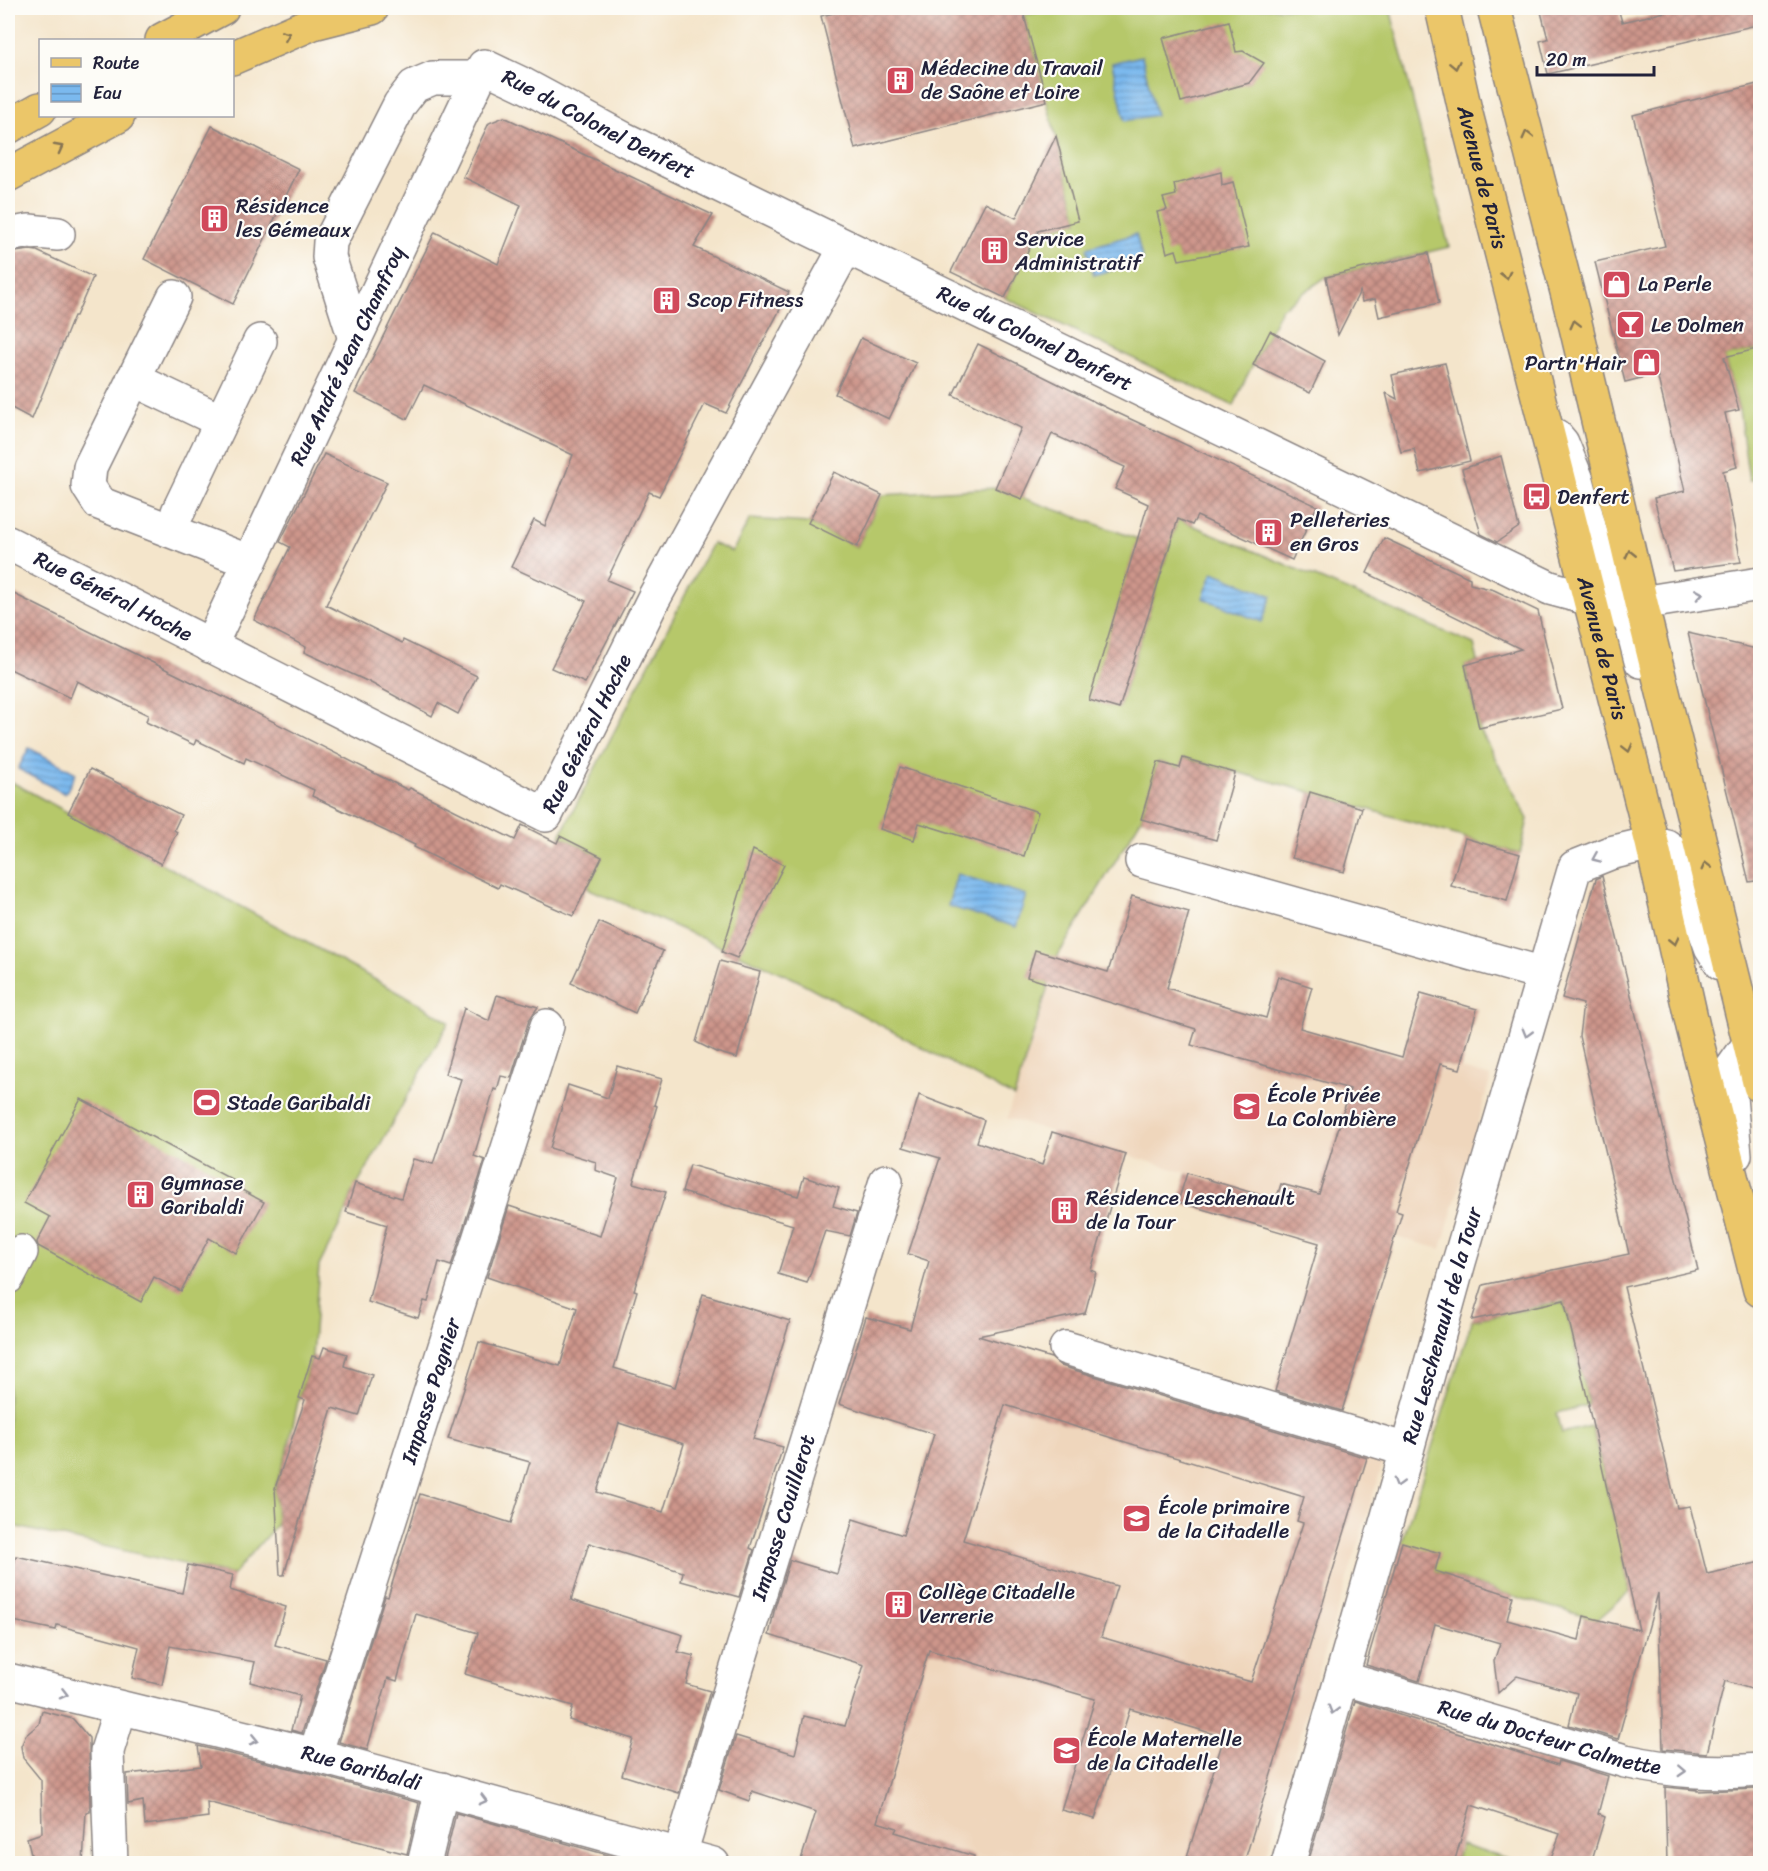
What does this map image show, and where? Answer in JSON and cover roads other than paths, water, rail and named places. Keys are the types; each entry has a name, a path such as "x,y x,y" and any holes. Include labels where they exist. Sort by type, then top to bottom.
{"main road":[{"path":"164,39 222,8"},
{"path":"234,57 314,23 372,8"},
{"name":"Avenue de Paris","path":"1442,8 1465,110 1652,843 1693,1027 1761,1290"},
{"path":"1494,8 1576,327 1641,603 1738,994 1755,1041 1761,1086"},
{"path":"8,127 39,110"},
{"path":"8,176 116,117"}],"street":[{"path":"355,339 329,257 330,242 400,104 414,86 433,78 481,72"},
{"name":"Rue du Colonel Denfert","path":"481,72 524,86 624,140 1550,588 1617,606 1631,622 1655,710 1674,736"},
{"name":"Rue André Jean Chamfroy","path":"210,646 481,72"},
{"path":"8,235 29,231 58,234"},
{"name":"Rue Général Hoche","path":"8,543 546,816 654,598 846,247"},
{"path":"174,297 90,467 88,486 99,502 250,562"},
{"path":"178,512 260,340"},
{"path":"133,379 221,421"},
{"path":"1544,421 1562,443 1577,480 1600,568 1615,590 1641,603 1761,584"},
{"path":"1652,843 1666,846 1678,855 1711,947 1738,994"},
{"name":"Rue Leschenault de la Tour","path":"1288,1863 1459,1262 1575,867 1610,853 1652,843"},
{"path":"1142,861 1544,974"},
{"name":"Impasse Pagnier","path":"315,1755 547,1026"},
{"path":"1740,1210 1728,1074 1755,1041"},
{"name":"Impasse Couillerot","path":"680,1854 886,1181"},
{"path":"1066,1348 1407,1450"},
{"name":"Rue du Docteur Calmette","path":"1342,1678 1625,1761 1668,1770 1724,1773 1761,1770"},
{"name":"Rue Garibaldi","path":"8,1680 315,1755 713,1863"},
{"path":"111,1863 107,1751 120,1709"},
{"path":"424,1863 442,1790"}],"water":[{"path":"1142,56 1156,115 1125,121 1112,63"},
{"path":"1136,234 1143,261 1094,275 1087,248"},
{"path":"1213,572 1272,596 1262,622 1203,598"},
{"path":"29,748 76,773 65,794 18,769"},
{"path":"957,874 1026,895 1016,927 948,906"}],"place":[{"name":"Médecine du Travail de Saône et Loire","path":"900,80"},
{"name":"Résidence les Gémeaux","path":"215,218"},
{"name":"Service Administratif","path":"994,251"},
{"name":"La Perle","path":"1617,284"},
{"name":"Scop Fitness","path":"666,300"},
{"name":"Le Dolmen","path":"1630,325"},
{"name":"Partn'Hair","path":"1646,363"},
{"name":"Denfert","path":"1536,497"},
{"name":"Pelleteries en Gros","path":"1269,532"},
{"name":"Stade Garibaldi","path":"206,1103"},
{"name":"École Privée La Colombière","path":"1246,1107"},
{"name":"Gymnase Garibaldi","path":"140,1195"},
{"name":"Résidence Leschenault de la Tour","path":"1065,1210"},
{"name":"École primaire de la Citadelle","path":"1137,1519"},
{"name":"Collège Citadelle Verrerie","path":"898,1604"},
{"name":"École Maternelle de la Citadelle","path":"1066,1751"}]}
